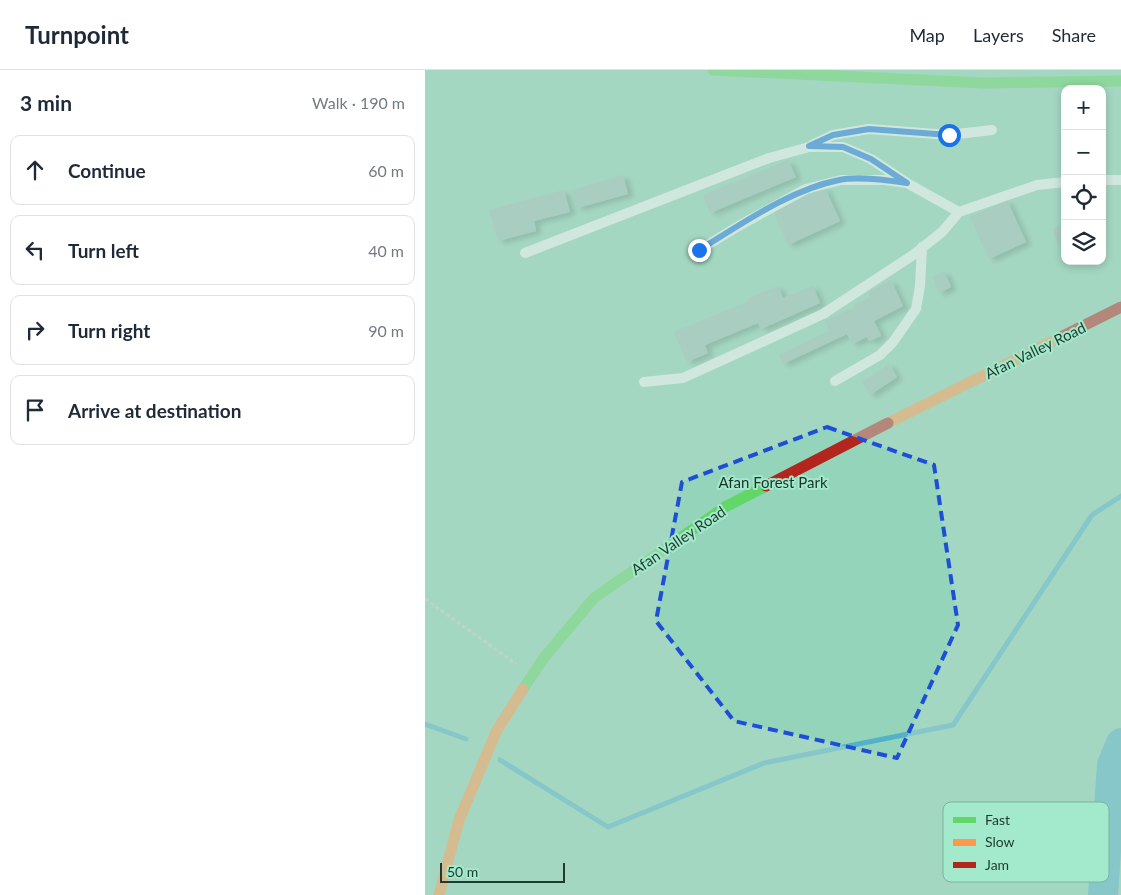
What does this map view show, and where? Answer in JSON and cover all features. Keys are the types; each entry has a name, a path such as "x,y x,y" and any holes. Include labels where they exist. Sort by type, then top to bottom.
{"main road":[{"path":"713,70 983,83 1121,81"},
{"name":"Afan Valley Road","path":"439,895 459,820 496,732 543,659 594,598 725,507 1121,307"}],"lane":[{"path":"525,253 769,158 809,146 833,135 869,129 949,135 992,130"},
{"path":"809,146 843,147 871,159 907,183 959,212"},
{"path":"699,250 806,189 841,180 885,180 907,183"},
{"path":"1106,180 1121,180"},
{"path":"644,382 683,378 823,314 942,232 959,212 1037,186 1061,183"},
{"path":"835,381 880,356 893,342 916,309 920,286 922,247"}],"path":[{"path":"425,599 533,676"}],"highlighted area":[{"path":"827,427 934,465 958,625 897,758 734,721 656,621 682,482"}],"green space":[{"name":"Afan Forest Park","path":"425,70 1121,70 1121,895 425,895"}],"building":[{"path":"788,160 796,177 710,213 703,195"},
{"path":"623,175 628,194 577,208 572,190"},
{"path":"825,188 840,221 788,245 773,211"},
{"path":"564,190 570,212 534,221 536,231 498,241 489,210"},
{"path":"1007,200 1026,242 989,259 970,217"},
{"path":"1061,226 1061,243 1058,244 1053,229"},
{"path":"944,271 951,287 939,293 932,277"},
{"path":"891,280 903,306 874,321 881,336 869,341 867,337 852,344 847,334 783,364 779,355 829,331 825,321 855,307 854,305 870,297 868,292"},
{"path":"778,286 783,298 813,286 820,303 761,329 758,323 705,345 708,353 687,362 674,332 749,301 748,298"},
{"path":"889,364 897,377 870,395 862,382"}],"waterway":[{"path":"500,760 608,827 764,763 953,725 1092,515 1121,496"},
{"path":"425,724 466,739"},
{"path":"1109,808 1112,765 1121,743"},
{"path":"1103,895 1104,882"}],"traffic: fast":[{"path":"713,70 983,83 1121,81"},
{"path":"523,689 543,659 594,598 725,507 766,486"}],"traffic: slow":[{"path":"888,423 1063,336"},
{"path":"439,895 459,820 496,732 523,689"}],"traffic: jam":[{"path":"1063,336 1121,307"},
{"path":"766,486 888,423"}],"route":[{"path":"699,250 806,189 841,180 885,180 907,183 871,159 843,147 809,146 833,135 869,129 949,135"}]}
